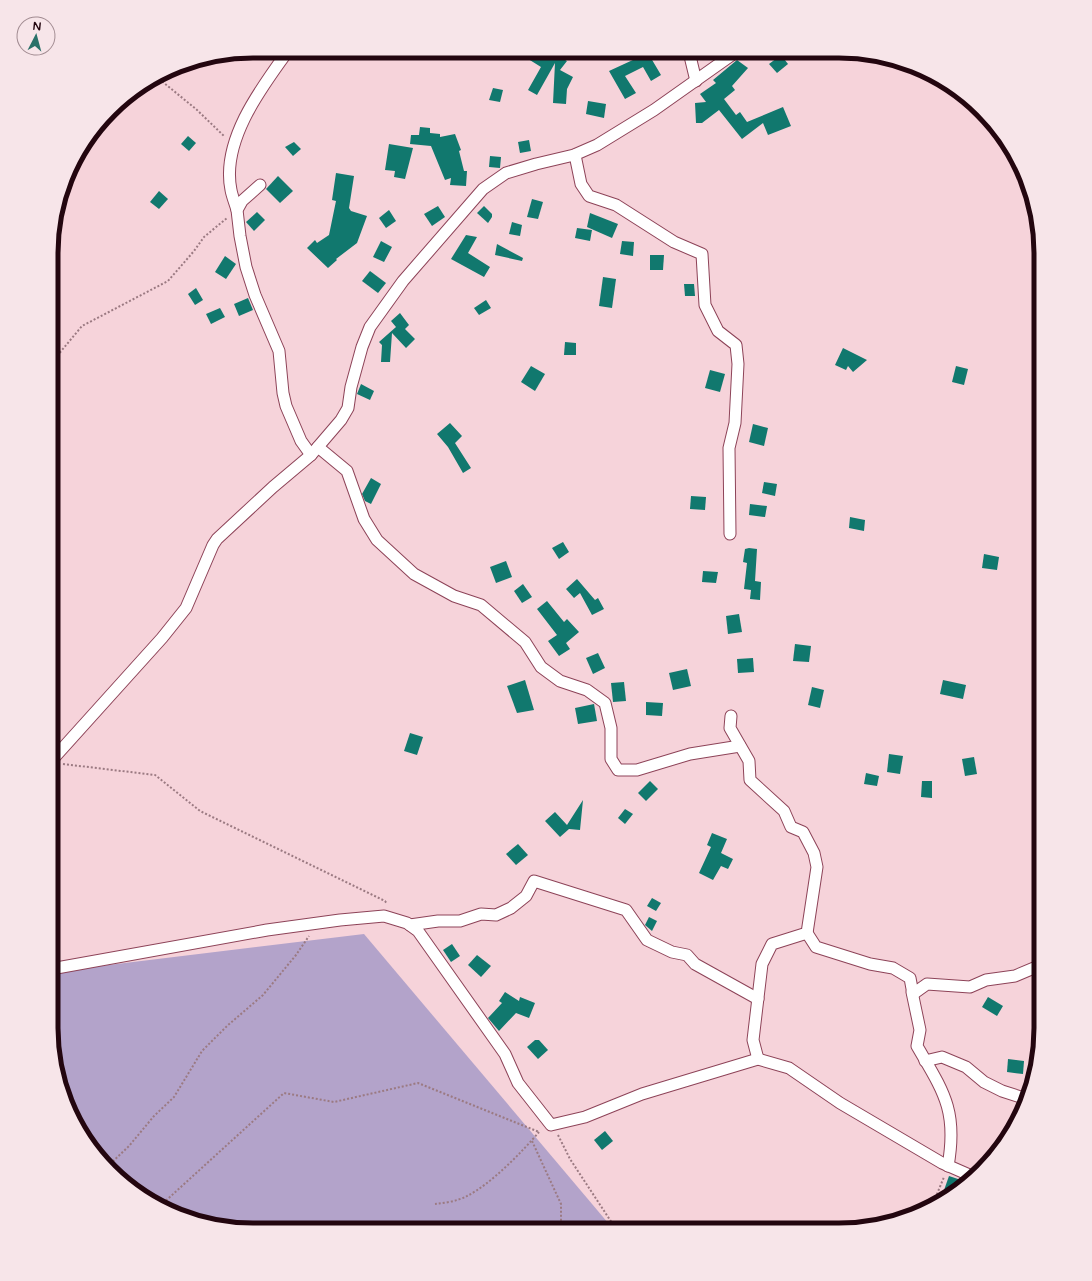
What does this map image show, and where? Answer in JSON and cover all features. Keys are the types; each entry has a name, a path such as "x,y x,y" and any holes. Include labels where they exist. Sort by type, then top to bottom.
{"street":[{"path":"283,58 256,96 242,121 235,143 230,167 230,189 237,210 240,236 250,281 261,311 269,325 279,351 283,393 286,406 301,441 347,471 364,519 377,540 414,574 454,596 481,605 525,642 541,666 560,681 586,690 605,702 611,728 611,760 618,770 637,770 690,754 740,746"},
{"path":"690,58 696,81"},
{"path":"58,759 186,608 217,539 273,487 315,451 341,420 348,408 351,387 362,347 370,327 403,281 483,189 506,174 536,164 575,155 597,145 654,110 728,58"},
{"path":"575,155 582,184 589,196 616,205 674,242 702,254 706,305 718,331 736,345 738,364 735,423 729,448 730,534"},
{"path":"237,210 245,198 260,185"},
{"path":"731,716 730,728 749,761 750,780 784,811 791,827 803,832 814,853 817,868 807,933 816,947 870,964 893,968 910,978 920,1030 917,1046 925,1061 936,1076 945,1098 951,1121 952,1144 948,1166"},
{"path":"410,925 460,921 480,914 496,915 511,908 526,896 534,881 626,910 647,940 672,952 687,955 696,964 758,999"},
{"path":"58,967 80,962 312,924 384,916 410,925 418,931 505,1054 518,1083 551,1125 584,1117 642,1094 758,1059 789,1068 840,1103 948,1166 968,1175"},
{"path":"758,1059 753,1040 762,964 772,944 807,933"},
{"path":"912,992 913,994 927,984 970,987 986,980 1015,976 1034,968"},
{"path":"925,1061 942,1057 966,1068 984,1082 1002,1091 1021,1097"}],"path":[{"path":"161,81 196,109 218,131 235,143"},
{"path":"58,355 82,326 168,281 204,237 237,210"},
{"path":"58,762 155,775 200,811 385,901 398,920"},
{"path":"112,1163 129,1146 154,1116 174,1096 202,1051 227,1026 263,995 308,937 312,924"},
{"path":"165,1202 284,1093 334,1102 418,1083 540,1132"},
{"path":"435,1204 468,1196 492,1178 540,1132 551,1125 587,1186 612,1223"},
{"path":"532,1141 561,1204 561,1223"},
{"path":"938,1195 937,1194 948,1166"}],"shaded area":[{"path":"364,934 608,1223 240,1223 190,1213 167,1203 134,1183 106,1157 98,1147 78,1114 68,1091 58,1041 58,971"}],"building":[{"path":"527,58 562,58 567,61 560,70 573,77 567,89 566,104 553,103 555,63 537,95 528,90 541,67"},
{"path":"637,58 651,58 661,75 651,81 643,67 625,76 636,93 625,99 609,71"},
{"path":"777,58 783,58 788,64 777,73 769,64"},
{"path":"737,60 748,68 732,86 735,90 724,99 736,115 740,112 747,122 783,107 791,126 768,135 763,123 742,139 719,110 702,123 696,123 695,103 706,102 700,94 716,83 713,80"},
{"path":"493,88 503,90 500,102 489,100"},
{"path":"588,101 606,104 604,118 586,114"},
{"path":"420,127 430,128 430,133 440,134 440,137 455,134 461,150 459,151 464,171 467,171 466,186 450,185 451,178 445,180 431,146 410,144 411,135 419,135"},
{"path":"188,136 196,143 189,151 181,144"},
{"path":"529,140 531,151 520,153 518,142"},
{"path":"294,142 301,149 293,156 285,147"},
{"path":"389,144 413,148 405,179 394,177 395,171 385,170"},
{"path":"490,156 501,157 500,168 489,167"},
{"path":"336,173 354,176 349,208 351,211 367,216 357,243 336,259 337,260 328,268 307,248 315,240 317,243 329,235 336,201 332,200"},
{"path":"278,176 293,191 280,203 266,189"},
{"path":"159,191 168,199 159,209 150,202"},
{"path":"532,199 543,202 538,219 527,217"},
{"path":"438,206 445,217 432,226 424,214"},
{"path":"484,206 492,214 492,217 488,223 477,213"},
{"path":"389,210 396,221 386,228 379,218"},
{"path":"257,212 265,220 254,231 246,222"},
{"path":"590,213 618,224 612,238 587,227"},
{"path":"512,222 522,225 520,236 509,234"},
{"path":"577,228 592,230 590,241 575,238"},
{"path":"466,235 477,237 468,253 490,267 484,277 451,259"},
{"path":"381,241 392,247 384,262 373,257"},
{"path":"622,241 634,242 633,256 620,254"},
{"path":"497,244 523,258 522,261 495,255"},
{"path":"650,255 664,255 663,270 650,270"},
{"path":"225,256 236,264 226,279 215,272"},
{"path":"370,271 386,283 378,293 362,281"},
{"path":"603,277 616,279 612,308 599,306"},
{"path":"684,284 694,284 695,296 685,296"},
{"path":"196,288 203,300 195,305 188,294"},
{"path":"248,298 253,310 239,316 234,304"},
{"path":"486,300 491,308 479,315 474,308"},
{"path":"220,308 225,317 211,324 206,314"},
{"path":"400,313 409,325 405,329 415,339 406,348 392,333 390,362 381,362 382,345 379,342 396,327 391,321"},
{"path":"565,342 576,343 576,355 564,355"},
{"path":"843,348 867,360 853,372 848,366 846,370 835,365"},
{"path":"531,366 545,374 535,391 521,382"},
{"path":"956,366 968,369 964,385 952,382"},
{"path":"710,370 725,374 720,392 705,388"},
{"path":"361,384 374,391 370,400 357,394"},
{"path":"450,423 462,436 455,443 471,468 463,473 448,447 437,434"},
{"path":"753,424 768,428 764,446 749,442"},
{"path":"371,478 381,484 371,504 365,501 362,494"},
{"path":"764,482 777,484 775,496 762,493"},
{"path":"691,496 706,497 705,510 690,509"},
{"path":"750,504 767,506 765,517 749,515"},
{"path":"850,517 865,520 864,531 849,528"},
{"path":"563,542 569,552 559,559 552,548"},
{"path":"745,549 757,549 755,581 761,582 760,600 750,599 751,590 744,589 747,563 743,562"},
{"path":"984,554 999,557 997,570 982,568"},
{"path":"506,561 512,577 496,583 490,567"},
{"path":"703,571 718,572 716,583 702,582"},
{"path":"577,579 595,600 598,598 604,609 592,615 580,593 574,598 566,589"},
{"path":"523,584 532,597 522,603 514,591"},
{"path":"547,601 564,622 567,619 579,632 566,643 570,649 559,656 548,641 557,635 537,609"},
{"path":"739,614 742,632 728,634 726,616"},
{"path":"795,644 811,646 809,662 793,661"},
{"path":"598,653 605,668 593,674 586,658"},
{"path":"753,658 754,672 738,673 737,659"},
{"path":"687,669 691,686 673,690 669,673"},
{"path":"525,680 534,710 517,713 507,686"},
{"path":"943,680 966,685 963,699 940,694"},
{"path":"624,682 626,701 613,702 611,683"},
{"path":"812,687 824,690 820,708 808,705"},
{"path":"646,702 663,703 662,716 646,715"},
{"path":"594,704 597,721 578,724 575,708"},
{"path":"410,733 423,737 417,755 404,751"},
{"path":"889,754 903,756 900,774 887,772"},
{"path":"974,757 977,774 965,776 962,759"},
{"path":"866,773 879,776 877,786 864,784"},
{"path":"650,781 658,789 646,801 638,793"},
{"path":"922,781 932,781 932,798 921,797"},
{"path":"583,800 580,830 569,829 560,837 545,821 555,812 567,825"},
{"path":"625,809 633,814 625,824 618,818"},
{"path":"712,833 727,839 721,853 733,859 728,869 721,866 713,880 699,873 711,847 707,845"},
{"path":"518,844 528,855 516,865 506,854"},
{"path":"652,898 661,903 656,911 647,906"},
{"path":"649,917 657,921 652,931 645,925"},
{"path":"452,944 460,956 451,962 443,950"},
{"path":"477,955 491,966 481,977 468,965"},
{"path":"505,992 519,1001 520,997 535,1003 529,1018 516,1013 499,1031 488,1018 502,1003 499,1001"},
{"path":"988,997 1003,1006 997,1016 982,1007"},
{"path":"535,1040 539,1040 548,1050 538,1059 527,1047"},
{"path":"1008,1059 1024,1061 1023,1074 1007,1072"},
{"path":"605,1131 613,1141 602,1150 594,1140"},
{"path":"949,1176 962,1180 958,1183 943,1192"}]}
